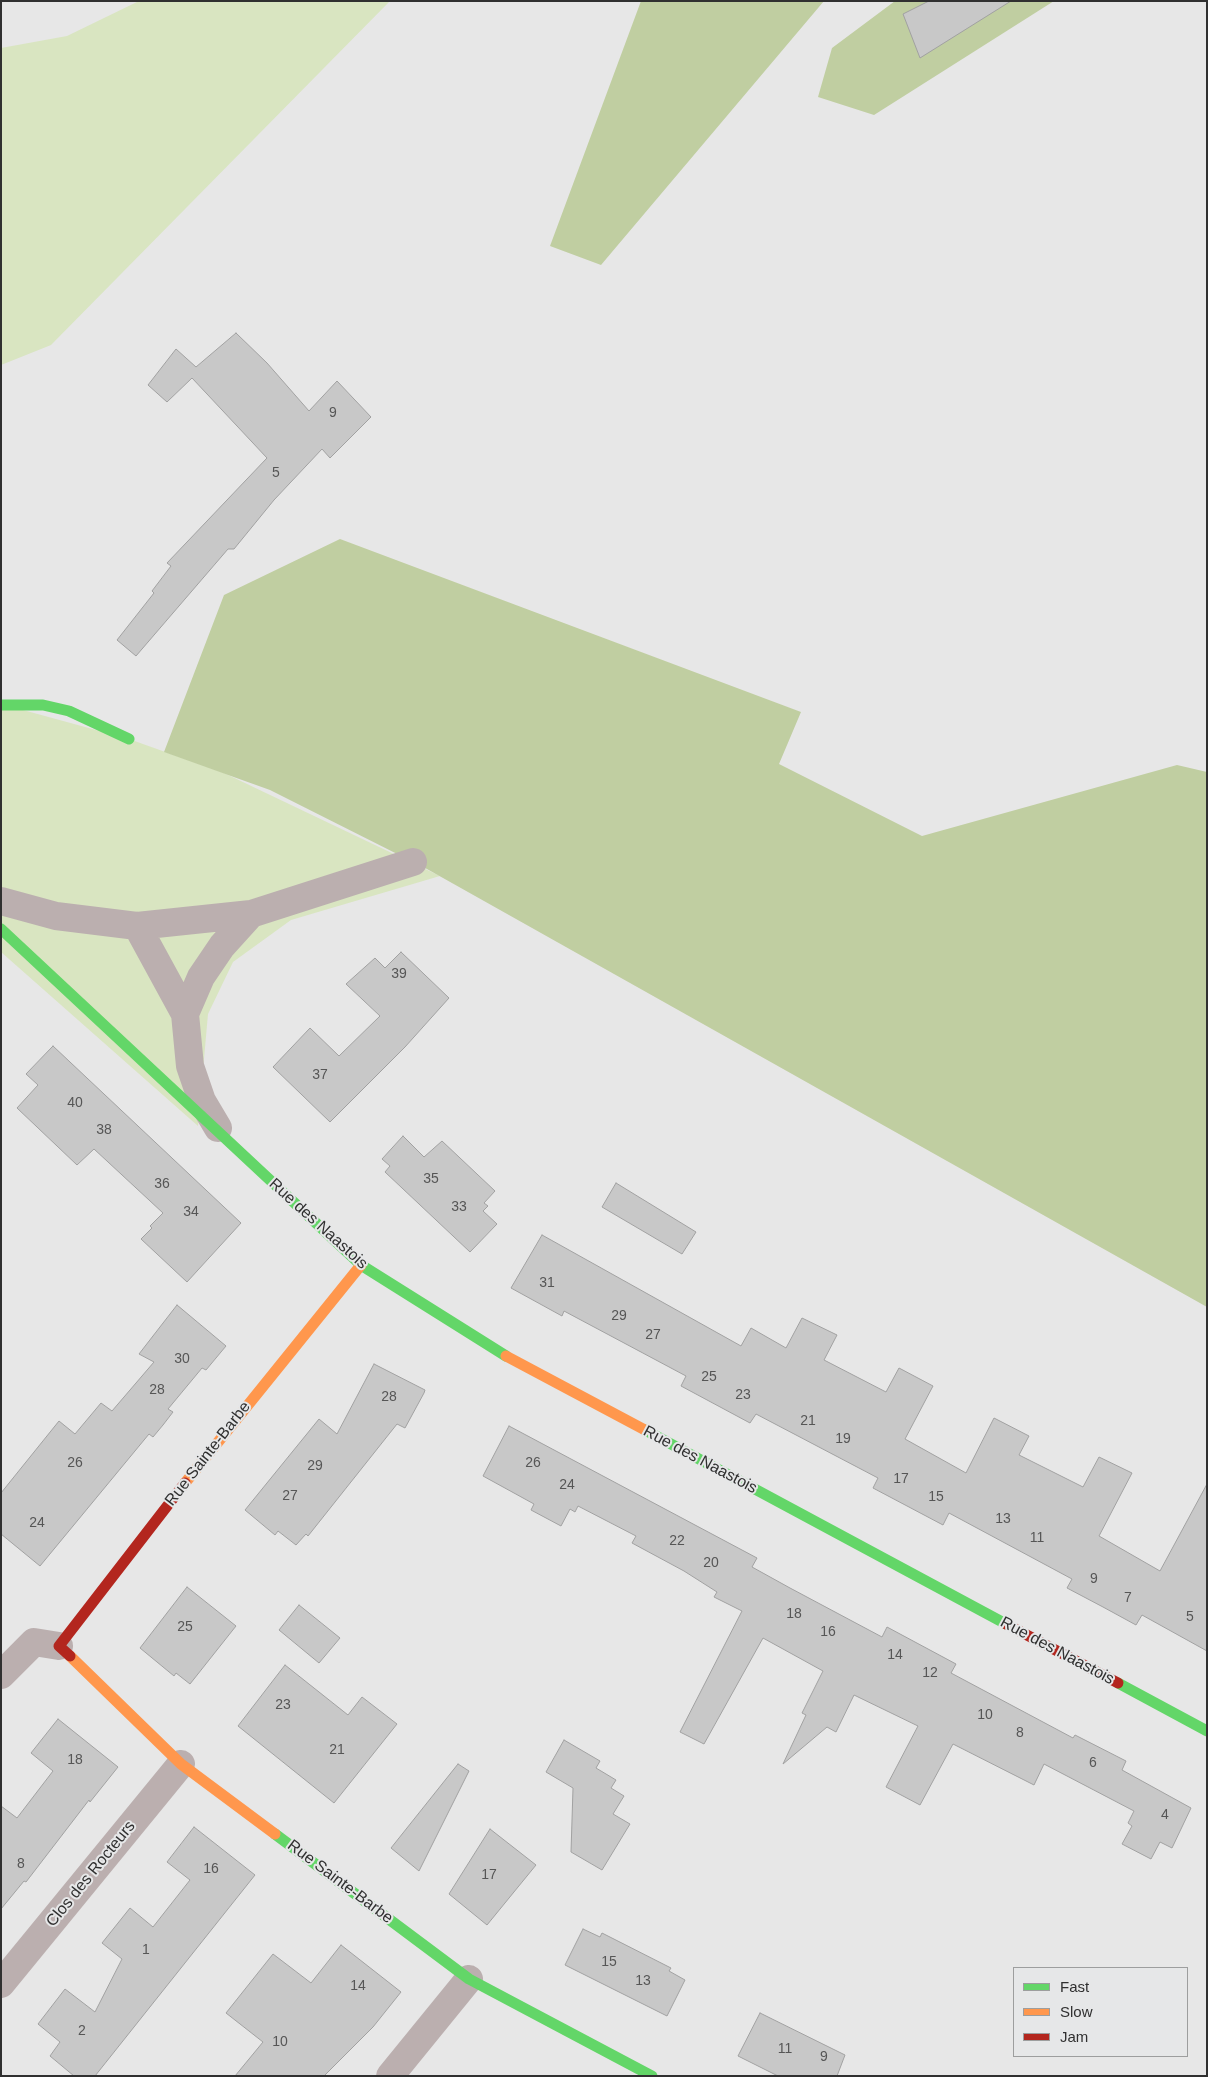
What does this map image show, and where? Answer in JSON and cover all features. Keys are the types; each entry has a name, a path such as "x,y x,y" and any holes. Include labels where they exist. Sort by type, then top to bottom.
{"street":[{"path":"1,705 42,705 69,711 129,739"},
{"path":"1,901 56,916 137,926 251,914 413,862"},
{"path":"185,1014 202,977 222,946 251,914"},
{"name":"Rue des Naastois","path":"137,926 185,1014 190,1066 202,1101 226,1141"},
{"name":"Rue des Naastois","path":"1,929 361,1265 507,1358 1207,1731"},
{"name":"Rue Sainte-Barbe","path":"361,1265 214,1446 58,1646 181,1764 469,1979 652,2076"},
{"path":"1,1675 34,1642 58,1646"},
{"name":"Clos des Rocteurs","path":"1,1984 181,1764"},
{"path":"390,2076 469,1979"}],"green space":[{"path":"139,1 390,1 51,345 1,365 1,48 67,36"},
{"path":"641,1 824,1 601,265 550,246"},
{"path":"895,1 1054,1 874,115 818,97 832,48"},
{"path":"340,539 801,712 779,764 922,836 1177,765 1207,772 1207,1307 427,869 270,790 164,752 224,595"},
{"path":"1,704 129,739 224,773 440,876 291,920 233,962 208,1014 198,1126 1,952"}],"building":[{"path":"929,1 1011,1 920,58 903,14"},
{"path":"236,333 267,363 309,411 337,381 371,417 330,458 322,449 274,500 234,549 228,549 136,656 117,640 154,593 152,591 171,566 167,563 267,458 192,378 167,402 148,385 176,349 196,367"},
{"path":"401,952 449,998 405,1047 330,1122 273,1067 310,1028 339,1056 380,1016 346,984 375,958 385,968"},
{"path":"53,1046 241,1223 187,1282 141,1239 152,1228 150,1226 163,1213 94,1149 77,1165 17,1108 38,1085 26,1074"},
{"path":"403,1136 424,1157 442,1141 495,1191 484,1203 488,1206 483,1211 497,1224 470,1252 385,1172 390,1166 382,1159"},
{"path":"616,1183 696,1232 682,1254 602,1207"},
{"path":"542,1235 741,1346 751,1328 786,1348 802,1318 837,1335 824,1360 886,1392 899,1368 933,1386 905,1439 966,1473 994,1418 1029,1436 1019,1455 1083,1487 1099,1457 1132,1473 1099,1536 1160,1571 1207,1484 1207,1651 1142,1615 1136,1625 1067,1588 1072,1579 949,1513 943,1525 873,1488 878,1478 756,1414 750,1423 681,1386 686,1376 564,1311 562,1316 511,1288"},
{"path":"177,1305 226,1346 206,1370 202,1368 168,1409 173,1412 163,1425 153,1437 149,1434 40,1566 1,1534 1,1493 59,1421 75,1434 101,1403 112,1411 154,1362 139,1354"},
{"path":"374,1364 425,1390 405,1428 397,1424 308,1536 306,1534 296,1545 278,1531 275,1535 245,1510 319,1419 337,1434"},
{"path":"509,1426 757,1558 752,1567 790,1588 882,1637 887,1627 956,1664 951,1673 1073,1738 1075,1735 1126,1761 1122,1770 1191,1808 1172,1848 1160,1842 1151,1859 1122,1844 1132,1826 1128,1823 1134,1811 1044,1764 1034,1785 953,1744 920,1805 886,1787 918,1726 854,1695 836,1732 827,1727 783,1764 806,1715 802,1713 823,1671 763,1638 704,1744 680,1732 742,1611 714,1597 717,1592 684,1571 632,1543 636,1536 578,1506 575,1512 570,1509 561,1526 531,1510 534,1504 483,1476"},
{"path":"187,1587 236,1626 190,1684 176,1673 174,1676 140,1648"},
{"path":"299,1605 340,1638 319,1663 279,1630"},
{"path":"285,1665 348,1715 362,1697 397,1724 334,1803 238,1726"},
{"path":"58,1719 118,1767 90,1802 89,1800 26,1882 24,1881 1,1909 1,1806 17,1818 53,1771 31,1753"},
{"path":"564,1740 600,1761 596,1768 616,1780 611,1788 624,1796 613,1814 630,1824 602,1870 571,1852 573,1788 546,1772"},
{"path":"458,1764 469,1771 419,1871 391,1848"},
{"path":"194,1827 255,1875 95,2076 74,2076 50,2056 60,2042 38,2024 65,1989 95,2012 122,1959 102,1943 130,1908 153,1927 190,1880 167,1862"},
{"path":"490,1829 536,1865 487,1925 449,1894"},
{"path":"583,1929 600,1937 602,1933 671,1968 669,1971 685,1980 667,2016 565,1965"},
{"path":"341,1945 401,1992 373,2027 324,2076 235,2076 263,2042 226,2013 273,1954 311,1983"},
{"path":"760,2013 845,2055 837,2076 778,2076 738,2056"}],"traffic: fast":[{"path":"1,705 43,705 69,711 129,739"},
{"path":"1,929 361,1265 506,1356"},
{"path":"645,1430 1006,1624"},
{"path":"1118,1683 1207,1731"},
{"path":"275,1834 469,1979 652,2076"}],"traffic: slow":[{"path":"185,1483 361,1265"},
{"path":"506,1356 645,1430"},
{"path":"70,1656 181,1764 275,1834"}],"traffic: jam":[{"path":"70,1656 59,1646 185,1483"},
{"path":"1006,1624 1118,1683"}]}
